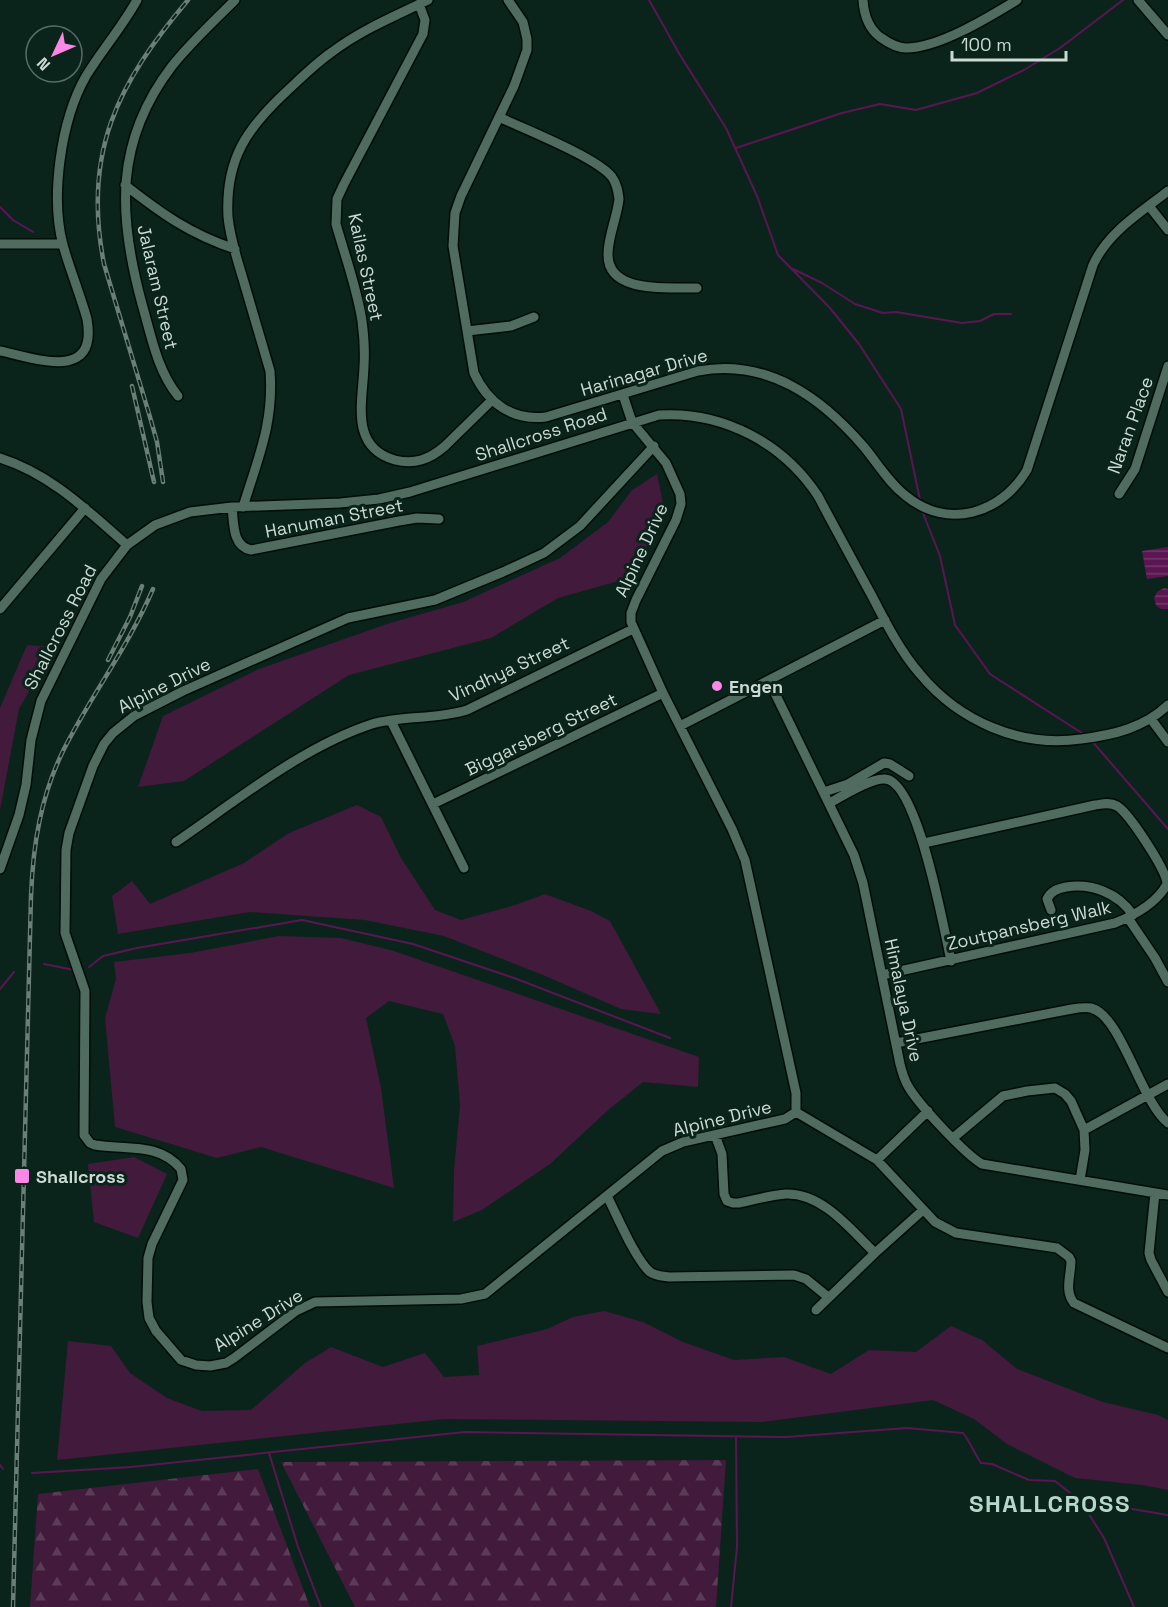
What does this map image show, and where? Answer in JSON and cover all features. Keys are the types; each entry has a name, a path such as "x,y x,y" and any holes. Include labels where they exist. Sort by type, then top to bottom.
{"street":[{"path":"0,351 61,363 75,357 84,348 89,336 87,319 63,244 58,202 60,173 70,113 85,78 137,0"},
{"name":"Jalaram Street","path":"178,396 162,372 136,282 124,216 125,185 130,154 142,119 154,94 185,51 235,0"},
{"name":"Harinagar Drive","path":"508,0 523,22 527,50 514,86 461,196 454,221 453,246 474,373 479,385 491,401 515,415 536,418 556,415 711,369 735,368 759,373 806,393 852,434 896,487 911,500 934,511 948,514 981,511 1005,498 1017,486 1027,470 1099,252 1112,235 1168,191"},
{"path":"863,0 867,22 874,33 885,41 904,48 952,35 1017,0"},
{"path":"1138,0 1168,35"},
{"path":"243,507 269,422 271,386 270,371 235,249 229,220 230,176 237,152 250,129 278,99 331,52 424,2"},
{"name":"Kailas Street","path":"424,2 423,34 352,167 336,208 336,224 356,292 364,338 360,407 362,424 372,446 385,456 400,461 420,461 437,453 491,401"},
{"path":"499,117 590,161 612,178 619,199 607,256 612,270 618,276 632,285 697,288"},
{"path":"125,185 182,227 235,249"},
{"path":"1149,206 1168,230"},
{"path":"0,244 63,244"},
{"path":"467,332 511,326 534,318"},
{"name":"Naran Place","path":"1119,494 1135,469 1168,366"},
{"name":"Alpine Drive","path":"622,395 632,422 654,447 666,463 676,483 681,504 676,520 633,606 631,613 633,629 732,829 745,860 796,1093 796,1112 785,1119 683,1142 662,1151 485,1294 461,1299 315,1302 296,1311 226,1363 210,1366 196,1365 181,1360 156,1331 149,1318 146,1272 150,1251 183,1180 181,1169 158,1151 95,1145 90,1143 84,1135 85,991 65,933 66,850 69,833 97,756 123,723 183,692 348,618 435,600 544,553 580,526 654,447"},
{"name":"Shallcross Road","path":"0,869 24,795 34,723 41,701 101,579 127,545 155,525 190,512 232,507 340,503 379,499 410,492 659,415 690,415 735,427 775,450 801,474 814,491 905,655 933,688 970,716 1011,735 1048,742 1068,741 1117,732 1151,719 1168,705"},
{"path":"0,458 37,473 68,493 127,545"},
{"name":"Hanuman Street","path":"232,507 237,541 240,546 251,550 417,518 440,519"},
{"path":"0,609 86,508"},
{"path":"680,726 885,620"},
{"name":"Vindhya Street","path":"176,842 312,751 371,725 448,715 467,710 633,629"},
{"name":"Himalaya Drive","path":"769,681 854,855 861,876 902,1071 908,1086 953,1138 975,1160 989,1167 1168,1195"},
{"name":"Biggarsberg Street","path":"433,804 663,693"},
{"path":"1151,719 1168,742"},
{"path":"391,721 464,868"},
{"path":"824,792 848,784 884,763 890,764 909,776"},
{"path":"830,803 882,778 892,781 902,790 924,843 951,961"},
{"name":"Zoutpansberg Walk","path":"882,975 1098,927 1130,916 1159,895 1167,884 1167,878 1153,853 1121,809 1111,803 998,825 924,843"},
{"path":"1051,910 1047,899 1052,892 1062,888 1082,886 1095,888 1117,898 1127,906 1130,916 1168,982"},
{"path":"896,1043 1072,1009 1091,1008 1110,1023 1148,1094 1162,1118 1168,1123"},
{"path":"1084,1130 1168,1084"},
{"path":"953,1138 1003,1096 1049,1088 1060,1090 1071,1101 1084,1130 1085,1150 1080,1180"},
{"path":"877,1160 928,1111"},
{"path":"796,1112 877,1160 935,1222 956,1233 1057,1248 1071,1261 1068,1290 1074,1303 1168,1348"},
{"path":"715,1135 722,1154 724,1194 727,1201 733,1203 785,1194 794,1194 814,1201 828,1209 875,1253"},
{"path":"1155,1193 1149,1253 1168,1292"},
{"path":"607,1196 644,1265 653,1274 669,1277 800,1276 828,1297"},
{"path":"816,1310 923,1210"}],"green space":[{"path":"657,474 664,508 645,551 626,579 558,598 491,638 349,675 184,781 138,787 163,716 259,669 387,624 463,602 560,558 608,522 632,490"},
{"path":"27,645 54,647 19,709 0,810 0,708"},
{"path":"357,805 381,817 401,858 435,910 461,920 545,894 591,911 610,921 661,1014 621,1009 444,936 365,920 250,912 118,934 112,896 132,881 150,904 244,863 289,833"},
{"path":"279,936 341,938 394,951 699,1057 698,1087 643,1082 607,1111 550,1164 482,1210 453,1222 454,1171 460,1105 455,1046 443,1014 389,1001 366,1018 381,1088 394,1188 261,1147 217,1158 115,1127 105,1018 116,979 114,962 190,953"},
{"path":"134,1157 167,1174 138,1238 94,1222 88,1164"},
{"path":"604,1311 643,1322 683,1342 734,1360 784,1357 831,1374 869,1350 916,1352 951,1326 982,1340 1017,1369 1103,1402 1158,1415 1168,1420 1168,1490 1075,1478 1007,1444 974,1419 933,1400 762,1422 444,1419 57,1460 68,1341 111,1346 130,1373 167,1398 202,1411 251,1410 305,1363 331,1347 383,1367 425,1353 444,1377 479,1375 477,1346 547,1329 573,1317"},
{"path":"726,1460 716,1607 355,1607 281,1462"},
{"path":"258,1469 310,1607 30,1607 38,1494"}],"shaded area":[{"path":"1168,547 1168,576 1147,579 1142,551"},
{"path":"1164,588 1168,589 1168,609 1161,609 1156,605 1154,598 1157,592"}],"waterway":[{"path":"649,0 726,128 757,196 778,255 830,308 859,344 901,409 920,500"},
{"path":"736,148 842,113 880,104 916,110 977,93 1024,70 1060,48 1123,0"},
{"path":"0,207 13,220 33,232"},
{"path":"793,269 822,283 855,304 883,313 896,312 962,323 980,321 994,314 1011,314"},
{"path":"921,508 940,556 955,625 990,674 1085,735"},
{"path":"1091,740 1168,829"},
{"path":"89,967 103,956 137,948 302,920 413,944 514,978 670,1038"},
{"path":"44,964 74,970"},
{"path":"0,989 14,972"},
{"path":"32,1473 131,1467 465,1432 786,1437 907,1428 963,1433 981,1463 992,1464 1029,1480 1055,1481 1079,1500 1168,1515"},
{"path":"731,1607 737,1547 736,1437"},
{"path":"269,1453 298,1547 321,1607"},
{"path":"0,1465 3,1469"},
{"path":"1080,1500 1104,1538 1134,1607"}],"railway":[{"path":"163,482 157,442 104,264 98,224 98,187 102,153 125,90 142,61 188,0"},
{"path":"132,386 154,482"},
{"path":"108,660 130,617 142,586"},
{"path":"13,1607 31,896 36,839 44,802 56,766 153,589"}],"place":[{"name":"Engen","path":"717,686"},
{"name":"Shallcross","path":"22,1176"}],"district":[{"name":"SHALLCROSS","path":"1050,1503"}]}
